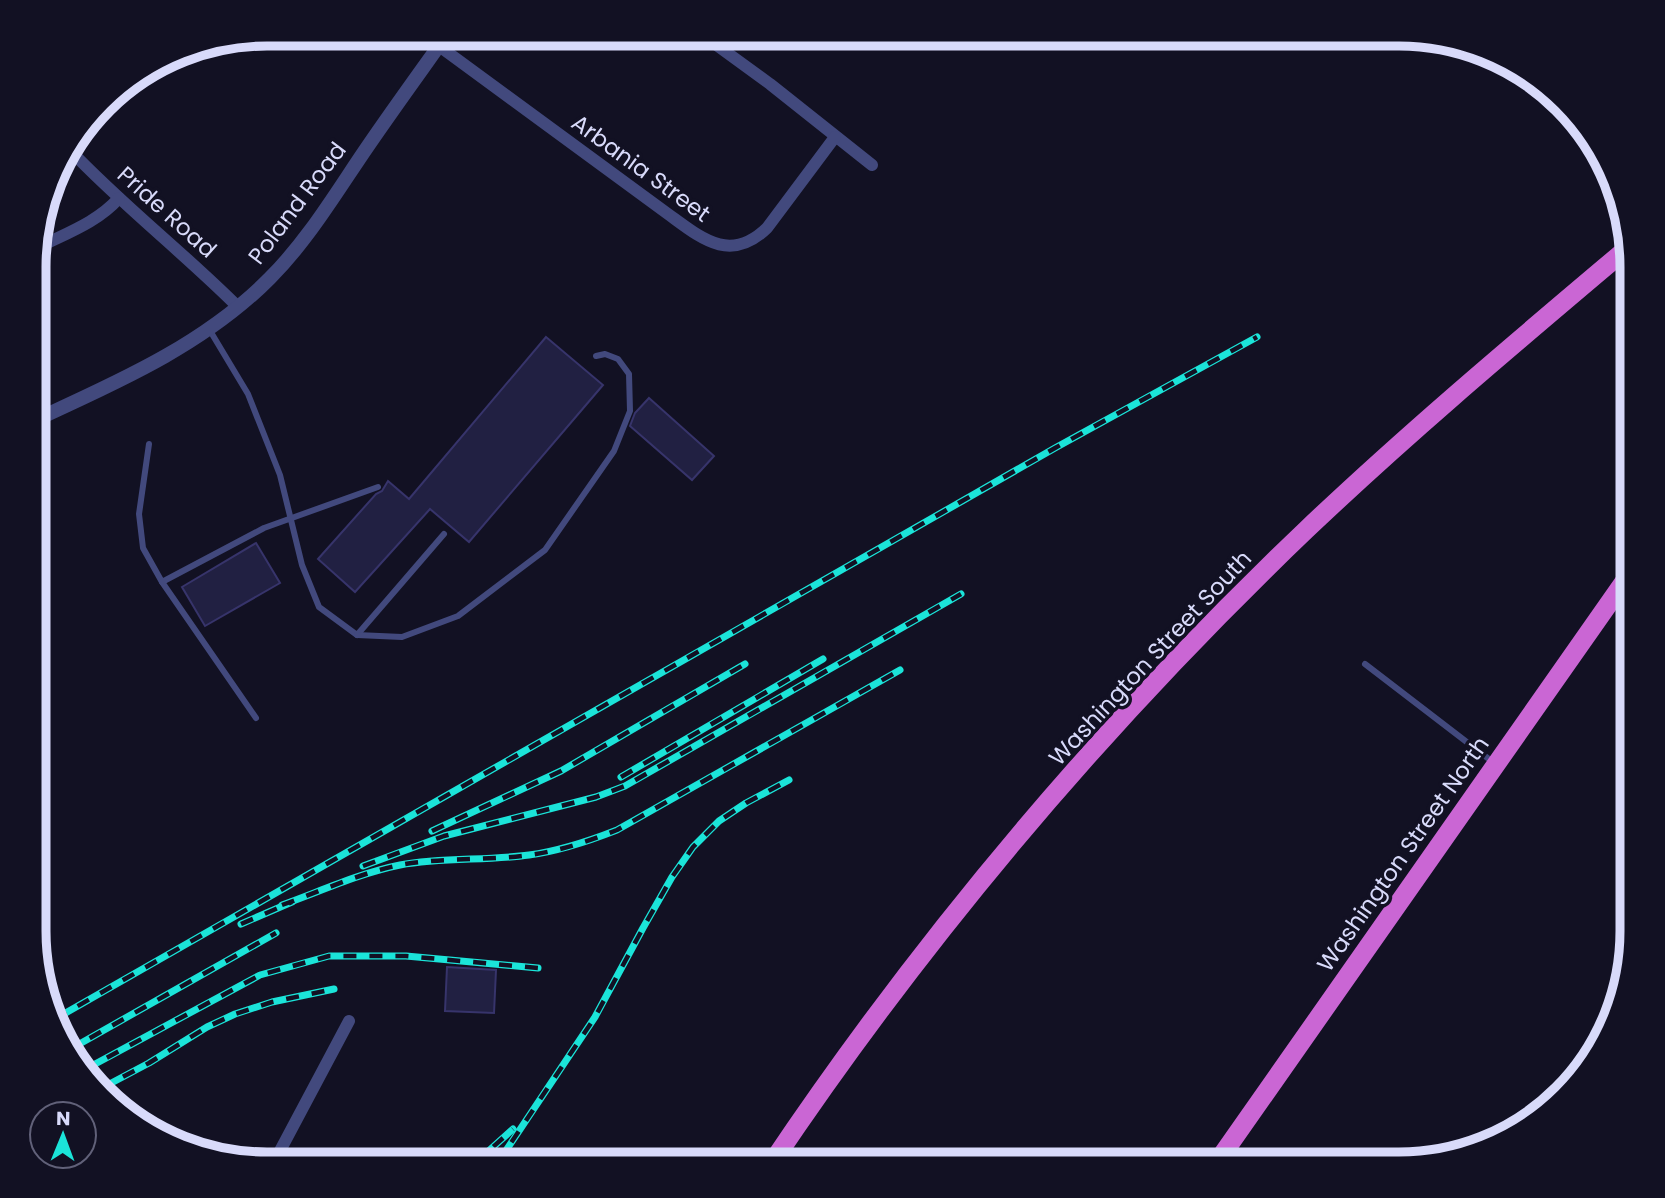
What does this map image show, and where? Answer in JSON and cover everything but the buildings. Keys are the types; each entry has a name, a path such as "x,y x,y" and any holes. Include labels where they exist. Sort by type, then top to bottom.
{"highway":[{"name":"Washington Street South","path":"779,1152 847,1056 984,878 1132,709 1305,531 1467,383 1619,255"},
{"name":"Washington Street North","path":"1224,1152 1619,589"}],"street":[{"name":"Poland Road","path":"46,415 153,363 209,329 270,278 327,209 438,46"},
{"name":"Arbania Street","path":"452,46 710,243 723,246 742,244 767,228 835,137"},
{"path":"719,46 872,165"},
{"name":"Pride Road","path":"76,156 238,307"},
{"path":"47,243 94,220 119,198"},
{"path":"278,1152 349,1021"}],"lane":[{"path":"209,329 248,394 279,475 302,565 319,607 357,635 402,637 458,616 544,550 614,452 631,411 629,374 618,359 605,354 596,356"},
{"path":"149,444 139,514 143,548 162,582 256,718"},
{"path":"162,582 264,528 378,487"},
{"path":"357,635 444,534"},
{"path":"1365,664 1496,765"}],"railway":[{"path":"62,1015 1055,448 1257,337"},
{"path":"363,866 444,836 596,797 625,786 961,594"},
{"path":"621,777 823,659"},
{"path":"432,831 561,771 745,664"},
{"path":"282,905 385,868 432,861 529,855 585,842 617,830 900,670"},
{"path":"505,1152 595,1017 672,877 693,847 719,821 789,780"},
{"path":"241,924 292,902"},
{"path":"77,1045 276,933"},
{"path":"92,1066 260,975 329,956 406,956 538,968"},
{"path":"108,1085 207,1027 235,1014 272,1002 334,989"},
{"path":"487,1152 513,1129"}]}
